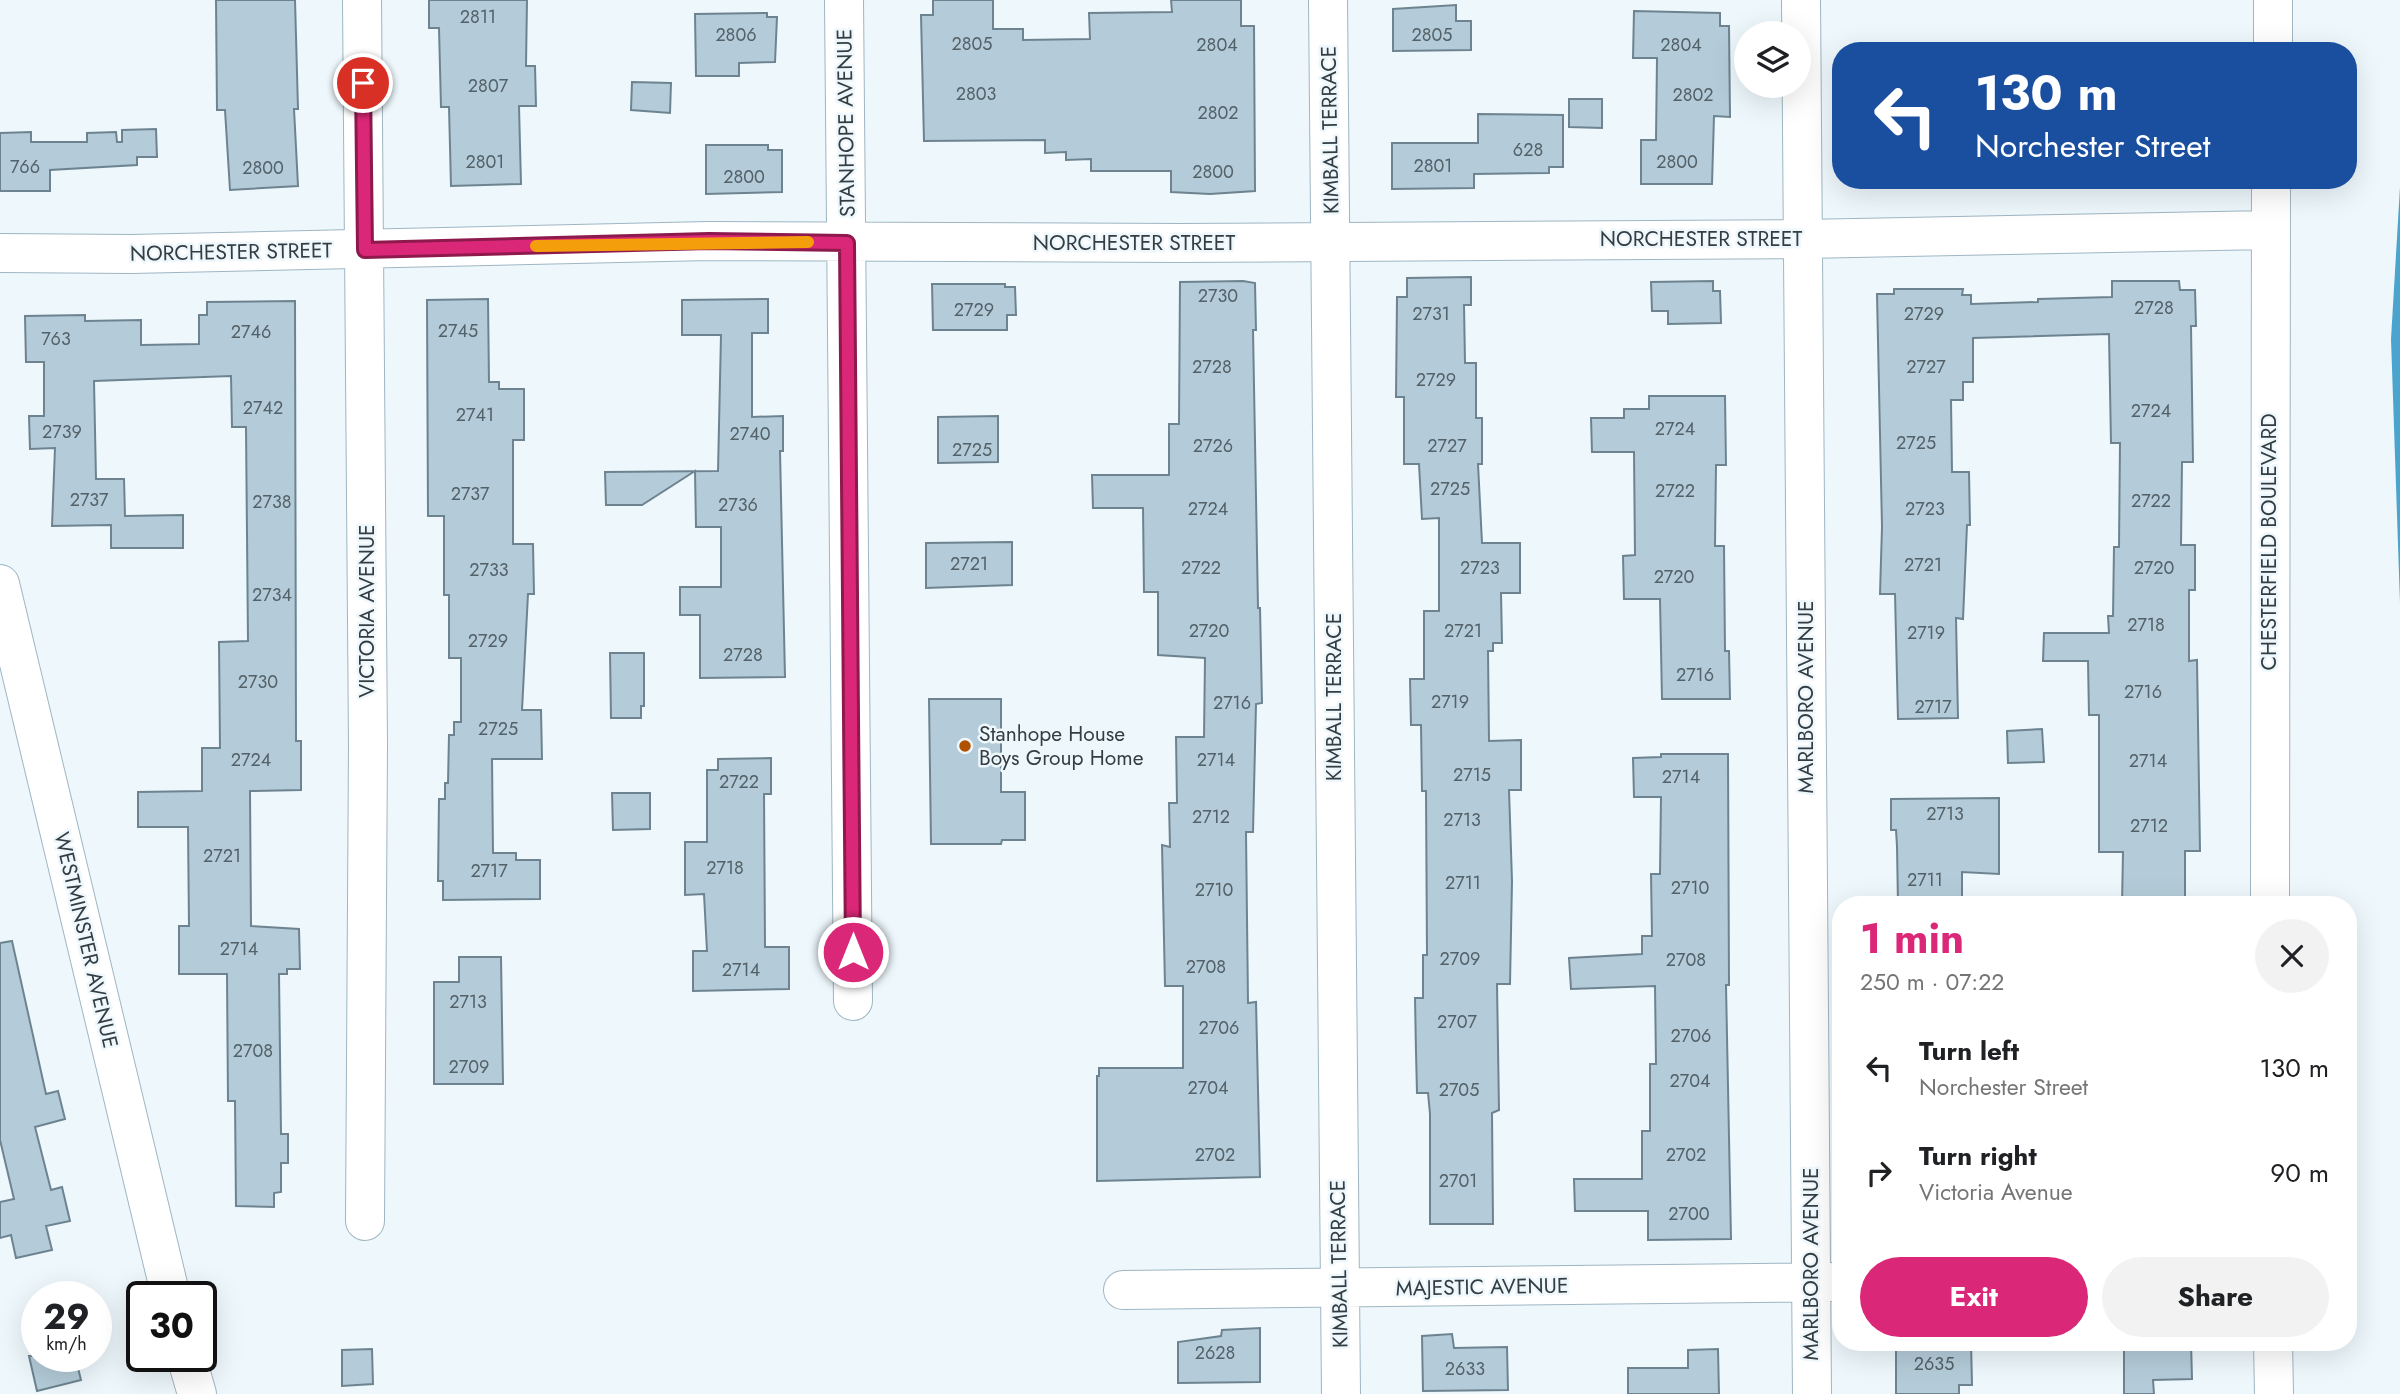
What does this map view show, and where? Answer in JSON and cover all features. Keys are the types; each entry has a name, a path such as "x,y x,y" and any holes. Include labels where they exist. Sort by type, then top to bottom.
{"street":[{"name":"VICTORIA AVENUE","path":"362,0 368,745 365,1222"},
{"name":"STANHOPE AVENUE","path":"844,0 853,1002"},
{"name":"KIMBALL TERRACE","path":"1328,0 1341,1394"},
{"name":"MARLBORO AVENUE","path":"1801,0 1802,239 1826,1282 1812,1394"},
{"path":"2273,0 2273,42"},
{"name":"CHESTERFIELD BOULEVARD","path":"2270,189 2268,230 2270,896"},
{"name":"NORCHESTER STREET","path":"0,253 131,254 709,241 847,243 1802,239 2268,230"},
{"name":"WESTMINSTER AVENUE","path":"0,584 167,1281"},
{"name":"MAJESTIC AVENUE","path":"1123,1290 1826,1282"},
{"path":"2273,1351 2274,1394"},
{"path":"191,1372 197,1394"}],"water":[{"path":"2400,187 2400,603 2391,339"}],"building":[{"path":"216,0 295,0 298,109 294,109 298,186 230,190 225,110 217,110"},
{"path":"429,0 527,0 526,66 535,66 536,106 519,106 521,184 451,186 449,107 441,107 439,28 429,28"},
{"path":"933,0 993,0 993,29 1023,29 1023,40 1090,39 1089,13 1172,12 1171,0 1241,0 1241,26 1254,26 1255,191 1210,194 1171,192 1171,171 1091,171 1091,159 1066,160 1066,152 1045,153 1045,140 924,141 921,15 933,15"},
{"path":"1456,5 1456,21 1471,21 1471,50 1393,51 1393,9"},
{"path":"1634,11 1720,13 1720,26 1729,26 1730,117 1714,116 1712,184 1641,184 1641,140 1656,140 1657,58 1633,58"},
{"path":"767,13 767,17 777,17 775,62 739,63 739,76 696,76 695,14"},
{"path":"632,82 671,83 670,113 631,110"},
{"path":"1569,99 1602,99 1602,128 1569,127"},
{"path":"1478,114 1563,115 1563,167 1549,167 1549,173 1474,174 1474,188 1392,189 1392,143 1478,143"},
{"path":"156,129 157,157 137,157 137,165 50,170 50,191 0,191 0,133 31,132 31,142 87,142 87,133 116,132 117,142 122,142 122,130"},
{"path":"706,145 768,145 768,150 782,150 782,192 706,194"},
{"path":"1471,277 1471,305 1464,305 1465,363 1476,363 1476,418 1482,418 1482,464 1478,464 1482,543 1520,543 1520,593 1501,593 1502,643 1493,643 1493,651 1488,651 1489,741 1521,740 1521,790 1509,790 1512,881 1510,984 1497,984 1499,1110 1492,1113 1493,1224 1430,1224 1430,1114 1428,1093 1417,1093 1415,998 1423,998 1423,955 1427,955 1426,791 1422,791 1421,725 1411,725 1410,679 1424,679 1424,611 1439,611 1439,518 1422,519 1419,464 1404,464 1404,397 1396,397 1397,297 1407,297 1407,278"},
{"path":"1713,281 1713,291 1720,291 1721,323 1668,324 1668,311 1652,311 1651,282"},
{"path":"2112,281 2179,281 2180,290 2195,290 2196,326 2191,326 2193,462 2182,462 2181,545 2195,545 2195,590 2189,590 2189,661 2197,660 2200,851 2185,851 2185,896 2122,896 2123,852 2099,852 2099,715 2089,715 2088,661 2043,661 2044,633 2109,633 2108,616 2113,616 2114,547 2119,547 2120,443 2111,443 2109,334 1973,338 1973,382 1963,382 1963,400 1951,400 1952,472 1969,472 1970,525 1967,525 1963,619 1956,618 1958,718 1898,719 1895,594 1880,594 1882,527 1877,294 1894,294 1894,289 1963,289 1962,295 1971,295 1971,304 2112,297"},
{"path":"1180,282 1255,283 1256,330 1253,330 1262,703 1256,704 1253,832 1246,832 1248,1003 1256,1002 1260,1177 1097,1181 1099,1068 1183,1068 1183,986 1165,986 1162,845 1170,847 1169,803 1177,803 1176,737 1204,737 1205,658 1158,655 1158,592 1144,592 1143,508 1093,508 1092,475 1169,475 1169,424 1179,424"},
{"path":"932,284 1005,284 1005,287 1015,287 1016,315 1007,315 1007,330 933,330"},
{"path":"488,299 489,382 499,382 499,389 524,389 524,440 513,440 513,544 533,544 534,594 528,594 522,710 541,710 542,759 492,759 493,853 516,853 516,860 540,860 540,899 443,900 443,881 438,881 439,799 445,799 445,783 448,783 449,735 454,735 454,722 461,722 461,658 449,658 449,595 444,595 444,516 428,516 427,300"},
{"path":"768,299 768,333 752,333 752,417 783,416 783,451 780,451 785,677 700,678 700,615 680,615 680,587 721,587 721,527 696,527 695,471 718,471 721,335 682,335 682,300"},
{"path":"295,301 296,741 301,741 301,790 250,791 251,926 299,929 300,969 287,969 287,974 279,974 281,1134 288,1134 288,1163 281,1163 281,1192 274,1193 274,1207 236,1206 235,1101 228,1101 227,974 179,974 179,926 189,926 188,827 138,827 138,792 202,791 202,748 220,748 219,642 248,641 246,427 232,427 231,376 94,381 96,479 124,479 125,516 183,515 183,548 111,548 111,525 52,526 55,448 30,449 29,416 44,416 44,362 26,362 25,316 85,315 85,321 141,320 141,345 199,344 199,315 207,315 207,302"},
{"path":"1649,396 1725,396 1726,465 1716,465 1715,546 1724,546 1725,651 1729,651 1730,699 1662,699 1660,599 1624,599 1623,556 1635,555 1634,452 1592,452 1591,418 1624,418 1624,409 1649,409"},
{"path":"998,416 998,462 938,463 938,417"},
{"path":"695,471 642,505 606,505 605,472"},
{"path":"1012,542 1012,585 926,588 926,543"},
{"path":"610,653 644,653 644,706 641,706 641,718 611,718"},
{"name":"Stanhope House Boys Group Home","path":"929,699 1001,699 1001,792 1025,792 1025,840 1002,840 1001,844 931,844"},
{"path":"2042,729 2044,762 2008,763 2007,731"},
{"path":"1661,754 1728,754 1729,985 1726,985 1731,1239 1648,1240 1648,1211 1575,1211 1574,1179 1642,1179 1642,1131 1650,1131 1650,1064 1656,1064 1655,986 1571,989 1569,958 1642,954 1642,936 1652,936 1651,874 1660,874 1661,797 1634,797 1633,758 1661,757"},
{"path":"771,758 771,794 764,794 765,947 789,947 789,989 693,991 693,951 707,951 704,894 685,895 685,842 707,842 707,770 718,770 718,759"},
{"path":"612,793 650,793 650,829 613,830"},
{"path":"1999,798 1999,874 1962,872 1962,896 1898,896 1896,830 1891,830 1891,799"},
{"path":"12,941 46,1094 58,1091 65,1119 35,1127 51,1190 62,1187 70,1221 46,1226 52,1250 16,1258 11,1235 0,1238 0,1202 14,1199 0,1140 0,943"},
{"path":"459,957 501,957 503,1084 434,1084 434,982 459,982"},
{"path":"1260,1328 1260,1382 1178,1383 1178,1342 1221,1336 1222,1330"},
{"path":"1452,1334 1454,1348 1507,1347 1508,1390 1423,1391 1422,1336"},
{"path":"372,1349 373,1384 342,1386 342,1350"},
{"path":"1718,1349 1719,1394 1628,1394 1628,1368 1688,1368 1688,1350"},
{"path":"1896,1351 1971,1351 1972,1385 1959,1385 1959,1394 1896,1394"},
{"path":"2124,1351 2191,1351 2192,1379 2153,1380 2154,1394 2124,1394"},
{"path":"33,1372 79,1372 81,1380 37,1391"}],"slow traffic":[{"path":"536,246 709,241 808,242"}],"place":[{"name":"Stanhope House Boys Group Home","path":"965,746"}],"route":[{"path":"363,83 365,250 709,241 847,243 853,952"}]}
